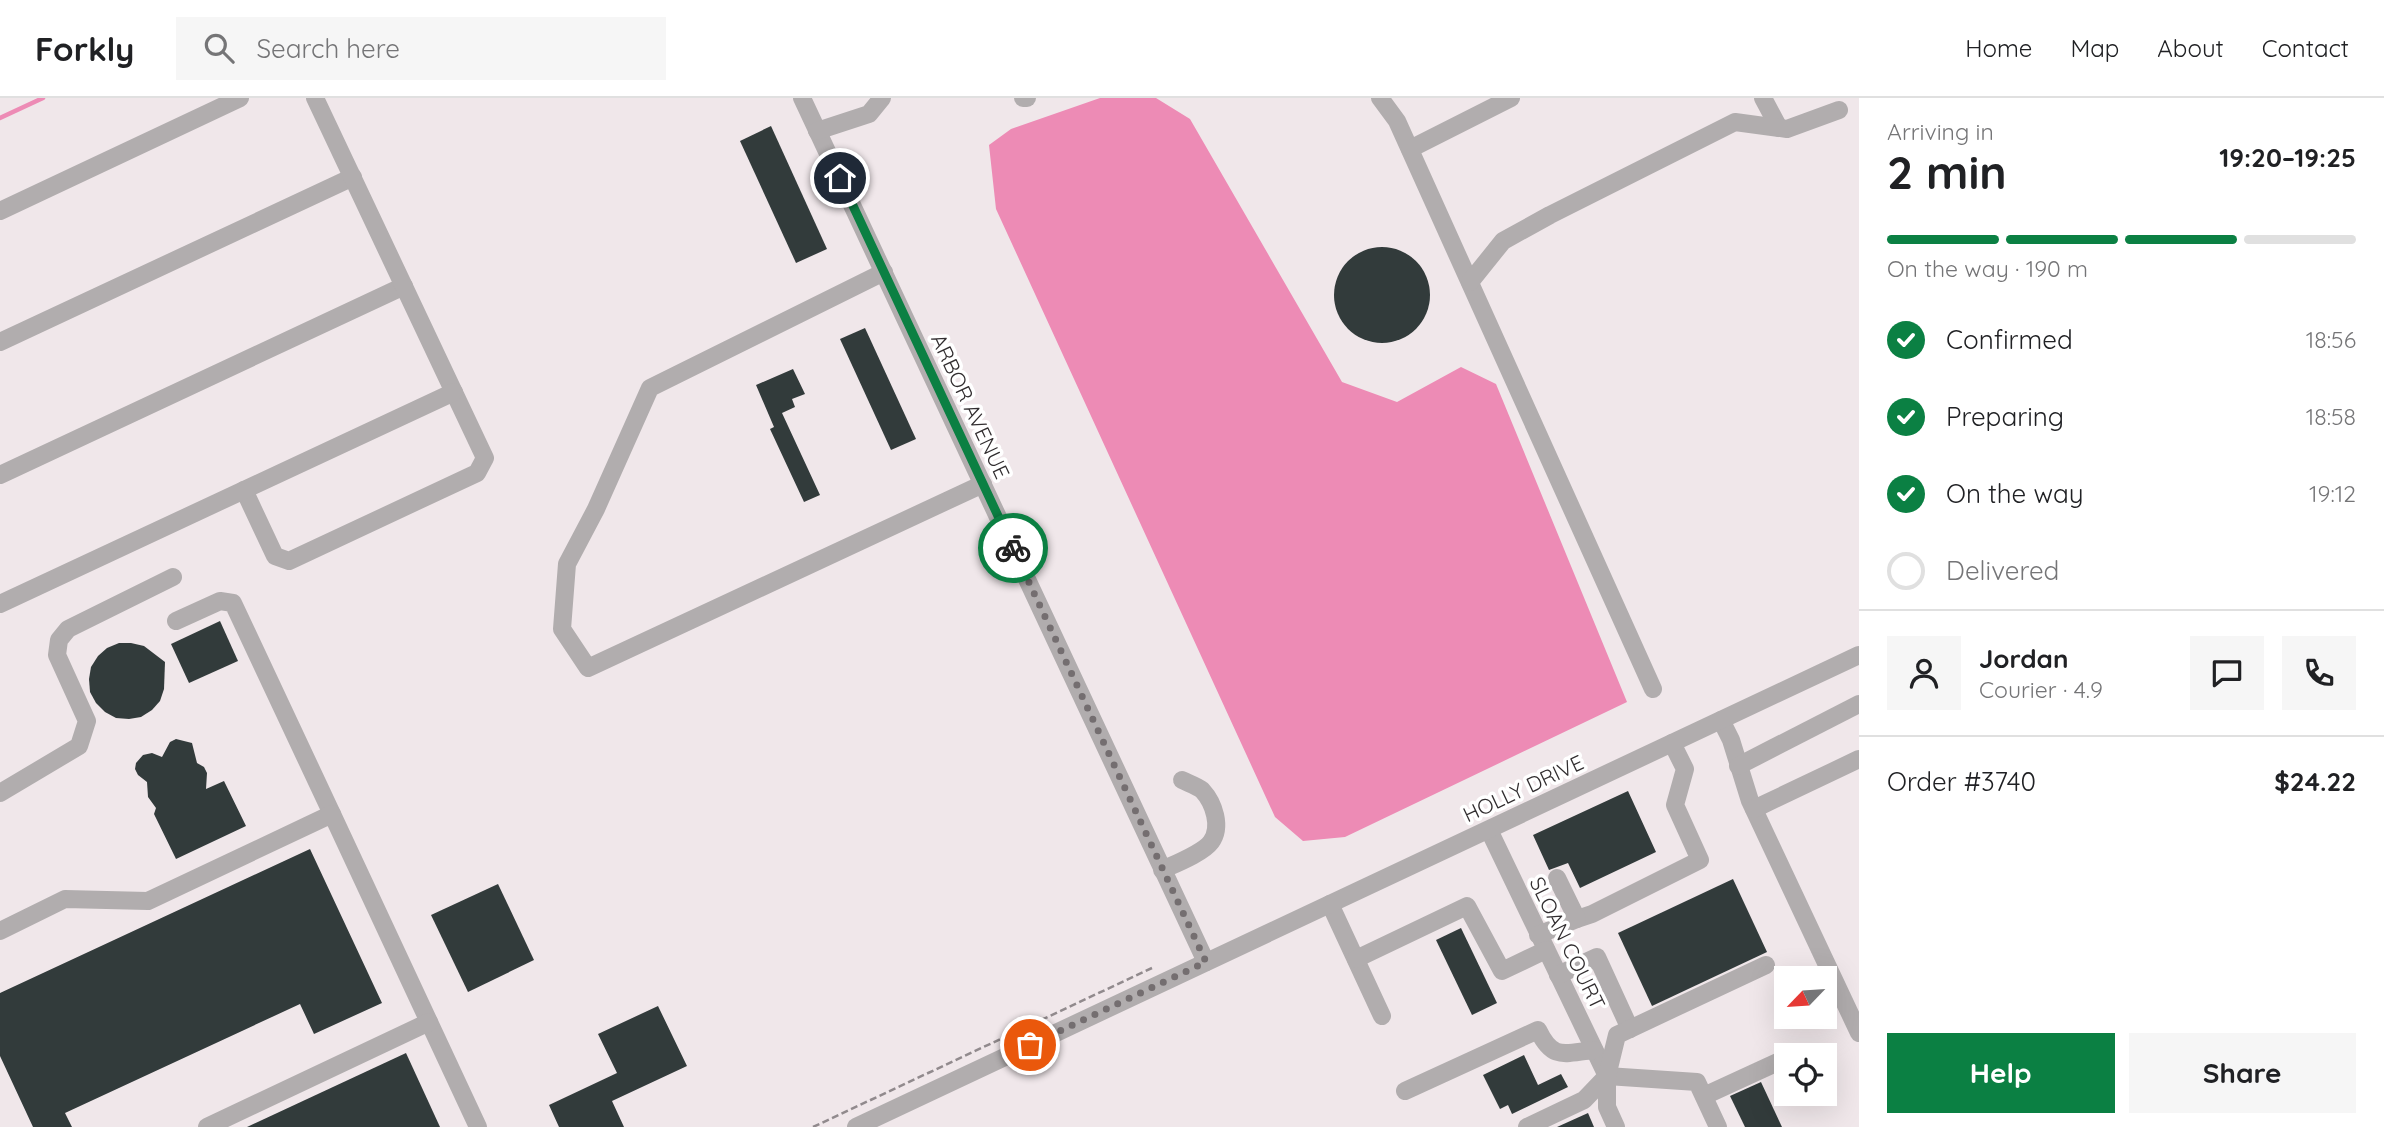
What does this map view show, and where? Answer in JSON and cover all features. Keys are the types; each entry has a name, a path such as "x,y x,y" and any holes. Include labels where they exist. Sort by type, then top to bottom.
{"street":[{"path":"0,211 240,98"},
{"path":"244,490 275,556 289,561 477,473 485,458 315,98"},
{"name":"ARBOR AVENUE","path":"802,98 1206,962"},
{"path":"817,131 869,114 882,98"},
{"path":"1380,98 1397,121 1410,149 1653,689"},
{"path":"1410,149 1511,98"},
{"path":"1763,98 1779,128"},
{"path":"1470,282 1503,242 1550,215 1735,121 1787,129 1839,110"},
{"path":"0,342 353,177"},
{"path":"884,272 650,388 596,509 568,564 562,629 588,668 983,484"},
{"path":"0,475 404,286"},
{"path":"0,604 454,392"},
{"path":"0,793 79,746 87,721 57,655 59,640 68,629 173,578"},
{"path":"176,621 219,601 233,603 478,1127"},
{"name":"HOLLY DRIVE","path":"856,1127 1859,655"},
{"path":"1738,766 1859,704"},
{"path":"1721,720 1731,740 1754,809 1859,1033"},
{"path":"1356,959 1467,906 1502,971 1577,919 1700,860 1675,805 1685,769 1672,743"},
{"path":"1754,809 1859,759"},
{"path":"1162,870 1191,856 1211,842 1217,824 1213,807 1201,790 1182,780"},
{"path":"0,931 65,899 148,901 332,814"},
{"name":"SLOAN COURT","path":"1489,830 1607,1076"},
{"path":"1557,878 1577,919"},
{"path":"1330,904 1382,1016"},
{"path":"1558,975 1597,957 1630,1029"},
{"path":"1616,1127 1607,1107 1607,1076 1617,1035 1766,965"},
{"path":"207,1127 429,1022"},
{"path":"1405,1091 1538,1030 1546,1046 1558,1053 1594,1050"},
{"path":"1704,1096 1774,1064"},
{"path":"1607,1076 1697,1082 1718,1127"},
{"path":"1527,1127 1584,1100 1607,1076"}],"path":[{"path":"813,1127 1152,968"}],"shaded area":[{"path":"1100,98 1156,98 1190,119 1342,382 1397,402 1461,367 1496,384 1627,702 1345,837 1303,841 1275,817 996,209 989,145 1011,129"}],"building":[{"path":"771,126 827,249 796,263 740,141"},
{"path":"1373,247 1391,247 1409,255 1422,268 1430,286 1427,314 1409,335 1391,343 1373,343 1355,335 1342,322 1334,304 1334,286 1342,268 1355,255"},
{"path":"865,328 916,439 891,450 840,339"},
{"path":"793,369 805,394 792,399 795,407 782,413 820,495 804,502 770,429 774,427 756,385"},
{"path":"220,621 238,661 189,683 171,644"},
{"path":"119,643 144,646 165,662 164,689 160,701 141,717 116,718 96,703 90,692 91,667 107,648"},
{"path":"176,739 192,743 197,763 204,767 207,773 206,789 224,781 246,826 176,859 154,814 156,808 148,797 147,782 135,769 136,763 143,755 152,753 162,757 170,742"},
{"path":"1628,791 1656,852 1580,888 1568,863 1549,870 1533,835"},
{"path":"310,849 382,1003 314,1034 300,1004 65,1113 72,1127 33,1127 0,1056 0,993"},
{"path":"1733,879 1767,952 1652,1006 1618,933"},
{"path":"498,884 534,960 468,992 431,915"},
{"path":"1461,928 1497,1003 1472,1015 1436,940"},
{"path":"658,1006 687,1066 612,1101 624,1127 559,1127 549,1105 617,1073 598,1034"},
{"path":"406,1053 440,1127 247,1127"},
{"path":"1524,1055 1538,1085 1561,1074 1568,1087 1512,1114 1508,1105 1500,1109 1483,1075"},
{"path":"1761,1082 1782,1127 1745,1127 1730,1096"},
{"path":"1588,1113 1594,1127 1557,1127"}],"waterway":[{"path":"0,118 43,98"}],"way so far":[{"path":"1013,548 1206,962 1030,1045"}],"route":[{"path":"840,178 1013,548"}]}
